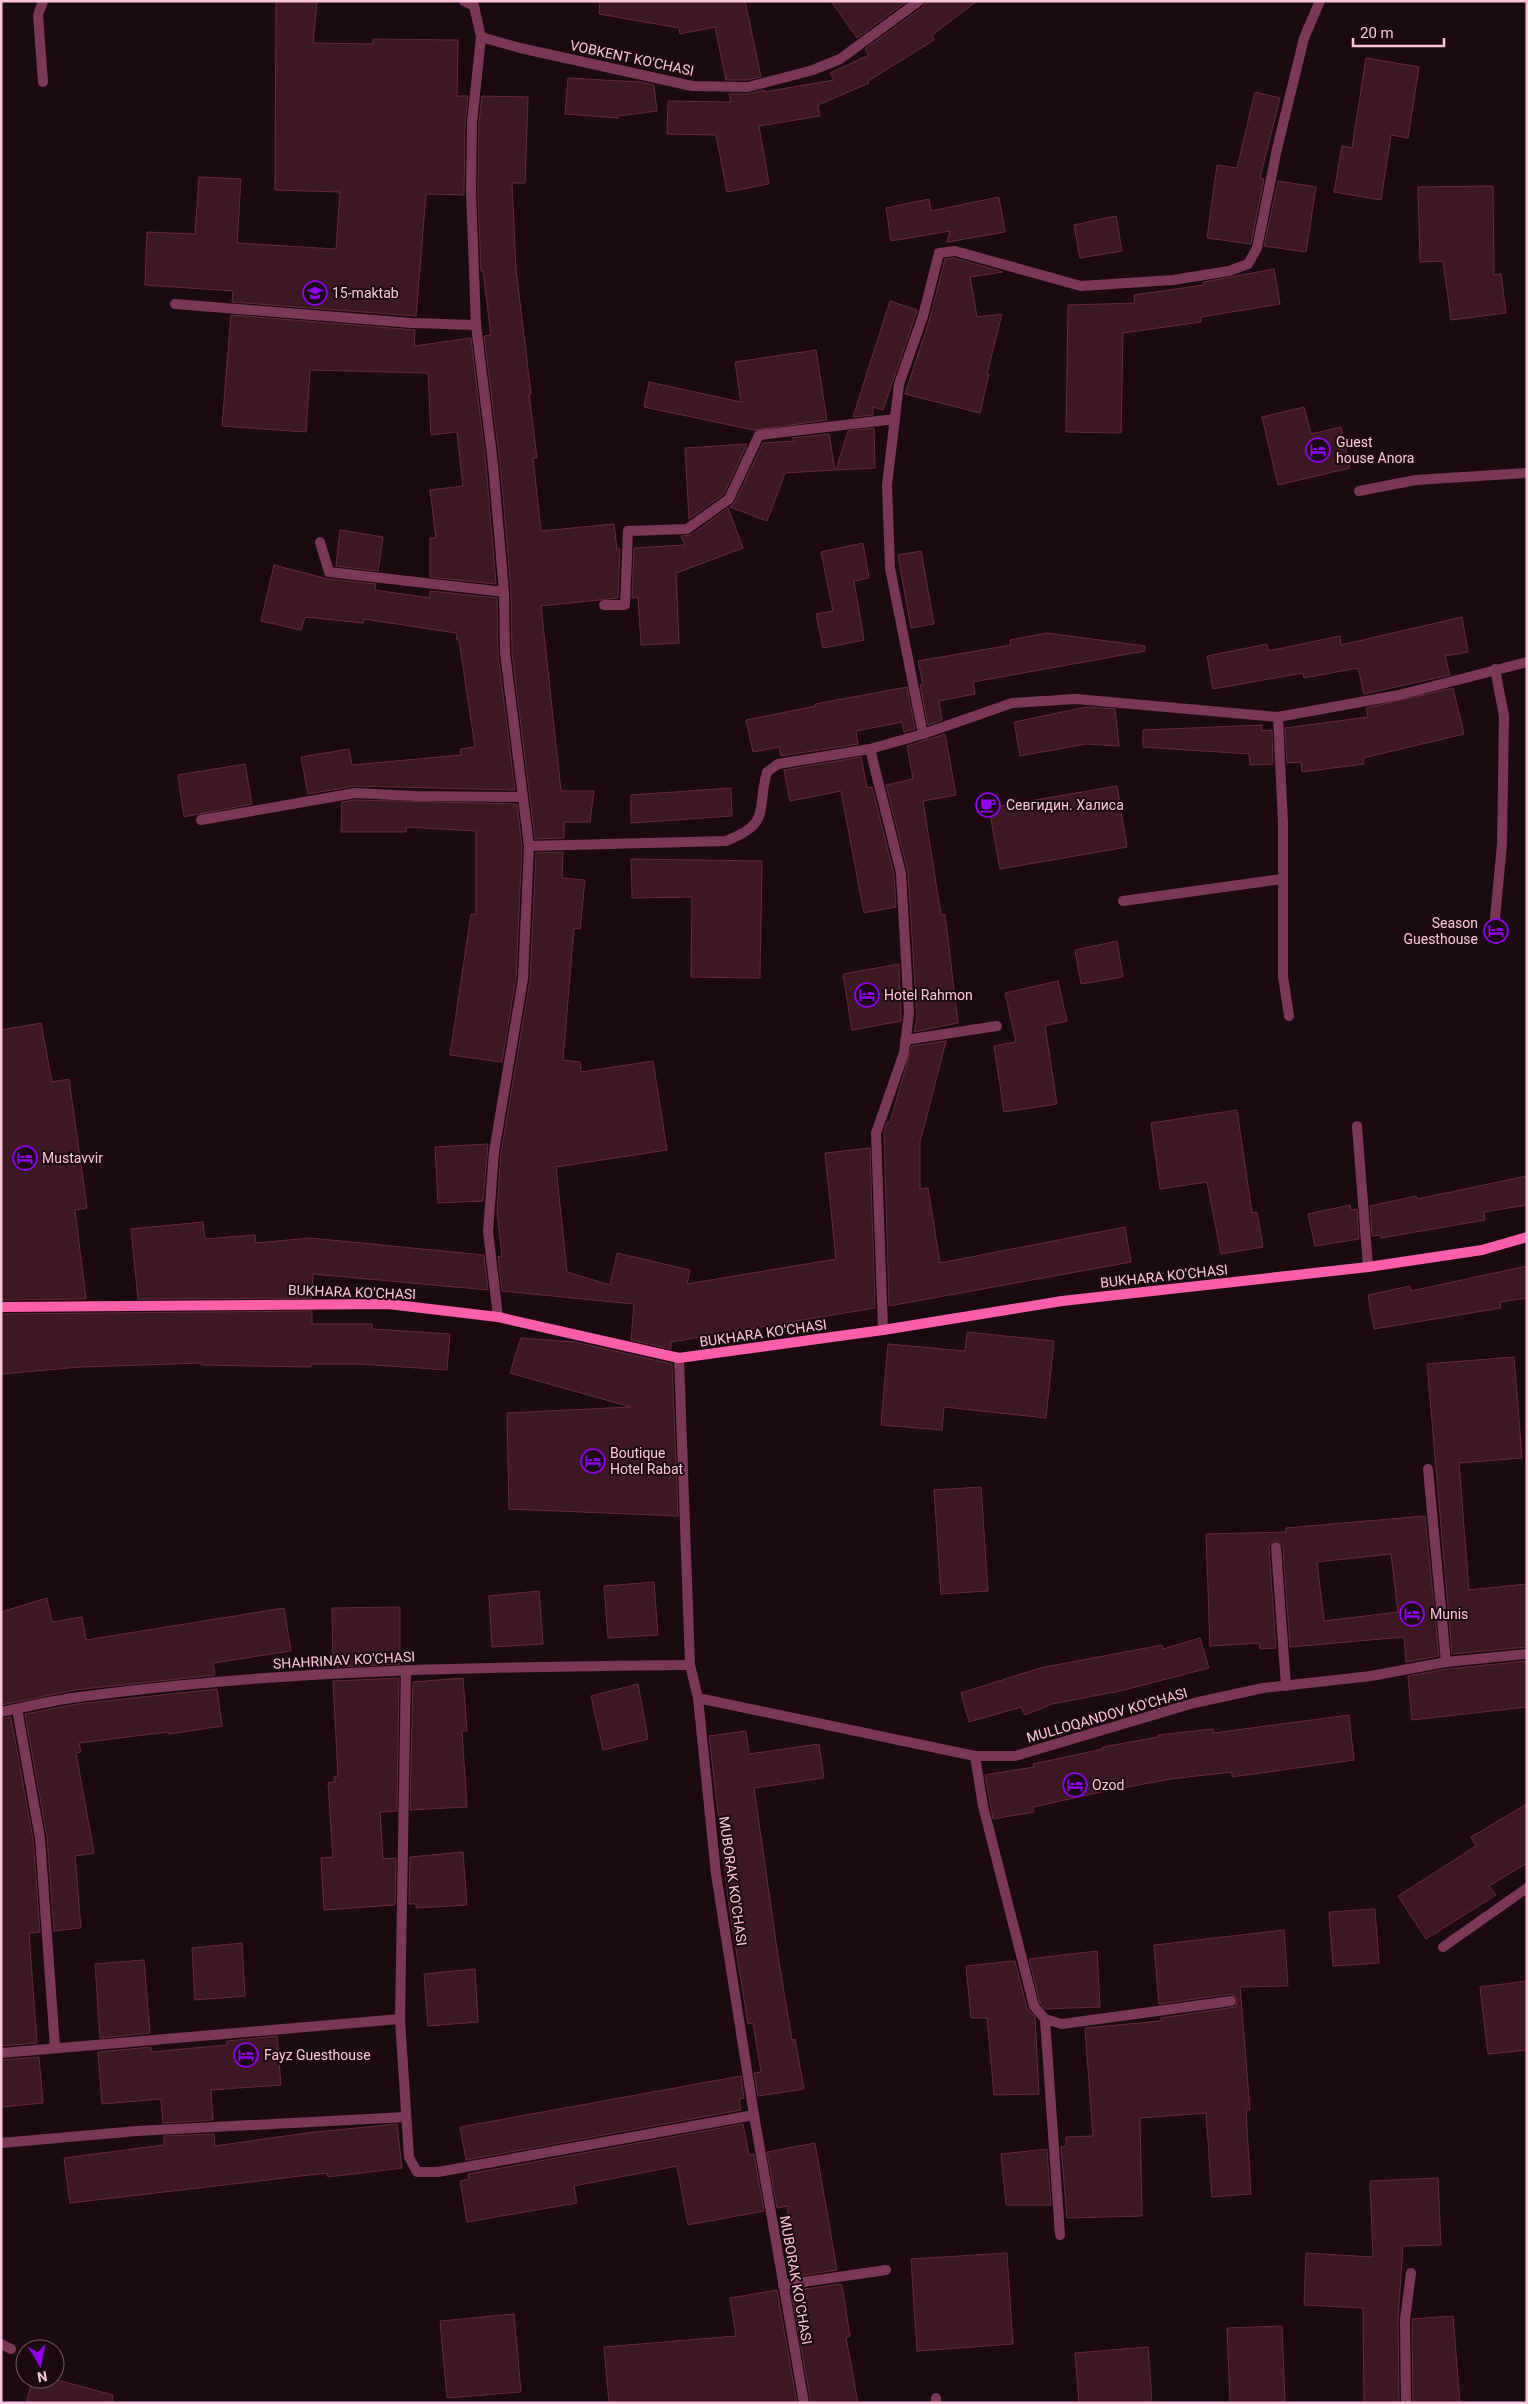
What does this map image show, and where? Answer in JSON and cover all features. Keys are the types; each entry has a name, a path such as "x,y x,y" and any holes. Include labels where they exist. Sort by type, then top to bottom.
{"street":[{"path":"42,1 38,15 43,82"},
{"path":"464,1 474,4 482,37 472,123 471,191 476,325 493,464 504,592 505,653 529,846 523,979 494,1152 488,1231 498,1317"},
{"name":"VOBKENT KO'CHASI","path":"482,37 520,48 692,86 748,87 813,70 840,59 918,1"},
{"path":"922,734 890,568 887,485 899,384 922,316 939,254 955,251 1081,286 1173,280 1229,271 1248,264 1257,248 1277,149 1304,38 1320,1"},
{"path":"175,304 412,323 476,325"},
{"path":"604,606 625,605 628,532 687,529 729,499 759,435 895,418"},
{"path":"1359,491 1416,480 1527,473"},
{"path":"320,542 329,572 504,592"},
{"path":"529,846 726,841 746,833 760,818 767,772 778,764 870,749 922,734 1012,703 1076,699 1278,716 1399,695 1527,662"},
{"path":"1494,928 1502,844 1504,716 1495,669"},
{"path":"1278,716 1284,824 1282,879 1283,976 1289,1016"},
{"path":"870,749 901,873 909,1013 901,1061 876,1133 883,1330"},
{"path":"201,820 355,793 522,797"},
{"path":"1123,901 1282,879"},
{"path":"905,1040 997,1026"},
{"path":"1357,1126 1368,1267"},
{"name":"BUKHARA KO'CHASI","path":"1,1307 388,1304 498,1317 679,1358 883,1330 1062,1301 1368,1267 1482,1250 1527,1237"},
{"name":"MUBORAK KO'CHASI","path":"679,1358 690,1665 698,1698 716,1874 754,2115 804,2403"},
{"path":"1428,1469 1446,1662"},
{"path":"1276,1547 1286,1686"},
{"name":"MULLOQANDOV KO'CHASI","path":"698,1698 975,1756 1015,1756 1194,1703 1263,1688 1371,1676 1446,1662 1527,1654"},
{"name":"SHAHRINAV KO'CHASI","path":"1,1712 85,1696 213,1681 406,1670 690,1665"},
{"path":"406,1670 400,2019 409,2158 417,2172 438,2172 754,2115"},
{"path":"17,1709 40,1838 55,2047"},
{"path":"975,1756 983,1806 1034,2006 1046,2020 1062,2024 1231,2001"},
{"path":"1442,1947 1527,1888"},
{"path":"1,2052 400,2019"},
{"path":"1046,2020 1060,2235"},
{"path":"1,2143 138,2131 406,2117"},
{"path":"783,2285 886,2270"},
{"path":"1406,2403 1405,2320 1411,2273"},
{"path":"1,2344 11,2349"}],"building":[{"path":"276,1 317,1 313,43 373,44 373,39 458,40 457,96 468,96 465,123 464,195 426,194 416,316 232,302 233,291 145,285 147,232 195,234 199,177 241,179 237,243 336,249 340,192 275,190"},
{"path":"600,1 745,1 761,77 747,80 726,80 715,27 680,34 679,28 599,14"},
{"path":"831,1 907,1 857,38"},
{"path":"926,1 977,1 932,35 934,40 868,81 869,83 818,105 820,116 759,126 769,184 727,192 716,135 667,134 668,101 731,102 729,94 748,94 764,90 764,92 834,80 830,73 869,55 865,49 923,7"},
{"path":"1366,58 1419,67 1408,138 1391,135 1381,200 1334,192 1342,146 1352,148"},
{"path":"568,78 640,82 654,85 657,111 618,116 618,118 565,114"},
{"path":"1255,92 1280,98 1260,178 1264,179 1251,244 1207,238 1217,165 1237,168"},
{"path":"482,96 528,97 525,183 512,183 516,269 531,394 529,394 537,458 533,458 541,531 614,524 617,549 620,549 618,598 541,606 561,791 594,791 590,822 564,822 564,838 535,839 512,653 511,591 500,463 484,336 491,335 483,271 481,271 478,191 479,123"},
{"path":"1278,181 1316,187 1306,252 1264,246"},
{"path":"1493,186 1494,275 1501,274 1506,313 1451,320 1443,261 1420,262 1418,187"},
{"path":"999,197 1005,232 947,242 950,231 891,241 886,208 929,199 931,211"},
{"path":"1116,216 1122,251 1080,258 1074,225"},
{"path":"954,258 1003,272 970,277 977,317 1002,314 987,374 989,374 980,413 905,394 930,318 945,259"},
{"path":"1274,269 1280,304 1201,317 1201,322 1123,333 1121,433 1066,432 1068,305 1135,303 1134,295 1204,285 1204,282"},
{"path":"890,301 917,310 916,314 883,410 873,407 873,415 853,417"},
{"path":"231,315 415,330 414,346 471,338 486,465 496,584 430,577 430,538 436,538 430,490 463,486 457,432 431,435 428,373 310,370 306,432 222,426"},
{"path":"816,350 827,420 754,430 644,407 649,382 741,402 735,362"},
{"path":"1304,407 1311,434 1341,427 1350,468 1278,485 1262,417"},
{"path":"874,428 875,468 836,470 848,431"},
{"path":"829,434 835,470 785,473 767,521 730,507 735,502 763,443 795,441 792,438"},
{"path":"747,444 724,494 689,519 685,448"},
{"path":"728,508 743,548 676,573 679,643 641,645 638,597 632,598 634,548 685,545 681,536 691,535"},
{"path":"340,530 383,537 378,571 336,566"},
{"path":"863,543 869,578 854,581 864,640 823,648 816,614 833,611 821,552"},
{"path":"921,551 934,624 911,628 898,555"},
{"path":"274,565 328,579 376,584 375,590 430,598 430,591 497,598 498,654 515,790 355,786 308,794 301,757 349,749 352,765 461,755 460,749 475,747 459,640 457,640 456,633 364,619 363,623 305,617 301,630 261,621"},
{"path":"1462,617 1468,652 1445,656 1450,675 1364,694 1358,668 1304,678 1303,673 1213,689 1207,656 1267,644 1268,651 1340,636 1341,645"},
{"path":"1047,633 1145,646 1145,651 973,682 975,694 939,701 942,720 928,725 920,685 923,684 918,661 1011,645 1010,640"},
{"path":"907,687 915,729 904,732 902,722 856,731 858,744 781,756 779,747 753,752 746,720 816,706 815,704"},
{"path":"1453,688 1464,734 1363,758 1364,764 1302,772 1301,762 1287,763 1285,728 1368,717 1366,708"},
{"path":"1087,707 1115,709 1119,746 1086,744 1020,756 1014,722"},
{"path":"1262,725 1262,731 1272,730 1273,764 1250,765 1249,754 1143,747 1143,730"},
{"path":"945,734 956,795 923,801 941,915 945,914 958,1023 914,1032 917,1019 908,872 886,785 913,779 907,746"},
{"path":"861,757 867,788 872,787 894,874 896,907 864,913 841,791 790,801 784,770"},
{"path":"245,764 252,804 184,817 178,775"},
{"path":"1117,786 1127,847 1000,869 989,808"},
{"path":"731,788 732,816 631,823 631,795"},
{"path":"355,800 517,804 522,846 516,978 502,1062 450,1055 471,914 476,915 476,831 406,827 406,832 341,832 342,802"},
{"path":"563,852 562,878 585,880 580,929 574,928 563,1060 580,1062 581,1072 653,1061 667,1150 556,1167 567,1272 610,1285 617,1253 690,1270 687,1284 836,1259 825,1153 870,1148 875,1308 671,1342 671,1349 631,1340 634,1304 502,1291 498,1256 502,1257 497,1210 501,1153 530,980 536,853"},
{"path":"631,859 762,861 760,978 691,977 692,897 632,898"},
{"path":"1117,941 1123,977 1081,984 1075,950"},
{"path":"899,964 901,1021 852,1030 843,974"},
{"path":"1058,981 1067,1021 1045,1026 1057,1104 1004,1112 994,1046 1016,1042 1005,993"},
{"path":"41,1023 52,1082 69,1079 87,1208 75,1210 86,1299 1,1300 1,1030"},
{"path":"946,1041 920,1142 920,1189 928,1188 940,1263 1125,1227 1131,1262 889,1306 884,1132 887,1122 890,1122 912,1046"},
{"path":"1237,1110 1252,1213 1257,1212 1263,1247 1221,1254 1207,1182 1160,1189 1151,1123"},
{"path":"488,1144 483,1201 438,1203 435,1147"},
{"path":"1527,1176 1527,1205 1484,1212 1485,1220 1381,1238 1381,1235 1372,1236 1370,1206 1416,1196 1417,1199"},
{"path":"1350,1205 1351,1210 1357,1209 1359,1239 1315,1246 1308,1214"},
{"path":"203,1222 205,1239 255,1235 256,1243 310,1238 484,1255 488,1290 313,1274 312,1298 138,1299 131,1229"},
{"path":"1527,1266 1527,1298 1500,1302 1501,1308 1374,1329 1368,1295 1410,1286 1411,1291"},
{"path":"312,1311 312,1324 372,1324 372,1329 450,1334 447,1370 360,1364 311,1364 311,1367 201,1365 201,1363 81,1367 1,1374 1,1314"},
{"path":"967,1332 1054,1341 1046,1418 944,1407 942,1430 881,1425 888,1344 965,1351"},
{"name":"Boutique Hotel Rabat","path":"521,1338 575,1342 672,1364 678,1516 509,1509 507,1413 631,1407 510,1373"},
{"path":"1514,1357 1522,1458 1459,1463 1469,1590 1527,1584 1527,1647 1452,1654 1427,1364"},
{"path":"981,1487 988,1591 941,1594 934,1490"},
{"path":"1425,1516 1439,1656 1406,1662 1404,1637 1290,1647 1283,1547 1276,1540 1269,1547 1276,1648 1260,1649 1259,1643 1210,1646 1206,1534 1286,1532 1286,1528","holes":["1391,1554 1398,1612 1324,1621 1317,1562"]},
{"path":"654,1582 658,1635 608,1638 604,1586"},
{"path":"539,1591 543,1644 492,1647 489,1596"},
{"path":"47,1598 52,1622 82,1617 86,1640 284,1608 291,1651 213,1663 215,1675 75,1690 1,1705 1,1612"},
{"path":"400,1607 400,1664 333,1667 332,1608"},
{"path":"1200,1638 1209,1668 1120,1691 1052,1704 1025,1715 1021,1707 969,1722 961,1693 1040,1668 1162,1645 1163,1649"},
{"path":"1527,1661 1527,1707 1412,1720 1408,1676 1447,1669"},
{"path":"399,1678 397,1811 380,1812 383,1859 396,1858 395,1905 324,1910 321,1858 333,1857 328,1783 335,1782 334,1777 338,1776 333,1681"},
{"path":"463,1678 467,1731 462,1731 467,1807 410,1810 413,1682"},
{"path":"638,1684 648,1739 603,1750 591,1696"},
{"path":"217,1689 222,1726 169,1734 168,1732 79,1743 81,1752 76,1753 94,1853 75,1856 81,1928 54,1931 47,1837 25,1714 77,1704"},
{"path":"1349,1715 1354,1760 1232,1777 1232,1772 1171,1779 1033,1807 1034,1812 993,1819 985,1775 1034,1767 1033,1764 1103,1749 1103,1747 1158,1737 1158,1735 1213,1729 1214,1733"},
{"path":"11,1717 33,1839 40,1932 29,1933 37,2043 1,2046 1,1719"},
{"path":"746,1731 749,1754 819,1744 824,1778 754,1788 778,1956 792,2040 795,2039 804,2089 758,2096 754,2073 761,2072 753,2023 748,2024 729,1906 709,1736"},
{"path":"1527,1804 1527,1863 1489,1886 1496,1895 1426,1939 1398,1896 1476,1846 1471,1837"},
{"path":"463,1852 467,1905 416,1908 416,1904 409,1904 410,1857"},
{"path":"1375,1909 1379,1963 1333,1966 1329,1912"},
{"path":"1284,1930 1288,1986 1240,1987 1250,2110 1246,2110 1251,2194 1212,2197 1206,2113 1140,2118 1142,2216 1067,2218 1061,2147 1066,2146 1066,2137 1093,2136 1085,2028 1161,2021 1161,2018 1235,2007 1238,2000 1231,1994 1159,2004 1154,1945"},
{"path":"242,1943 245,1996 195,2000 192,1948"},
{"path":"1097,1951 1100,2007 1045,2009 1040,2003 1029,1959"},
{"path":"144,1960 150,2033 100,2038 95,1964"},
{"path":"1015,1961 1027,2008 1035,2017 1039,2094 994,2095 987,2018 971,2018 966,1966"},
{"path":"475,1969 478,2022 428,2026 424,1974"},
{"path":"1527,1981 1527,2050 1488,2054 1480,1987"},
{"path":"277,2036 281,2085 211,2090 213,2120 163,2123 161,2099 102,2104 98,2052 151,2047 151,2052 227,2045 227,2041"},
{"path":"39,2057 43,2103 1,2107 1,2060"},
{"path":"741,2076 744,2098 739,2099 741,2110 466,2160 460,2127"},
{"path":"397,2124 402,2168 328,2177 327,2173 70,2203 64,2158 164,2145 164,2136 214,2134 215,2146 306,2133"},
{"path":"743,2124 749,2155 754,2154 764,2211 688,2225 677,2166 574,2186 577,2203 467,2222 460,2181 469,2179 468,2174"},
{"path":"815,2143 837,2270 797,2276 787,2206 777,2208 767,2152"},
{"path":"1047,2149 1051,2205 1006,2205 1001,2154"},
{"path":"1438,2178 1441,2245 1403,2246 1398,2320 1399,2403 1364,2403 1363,2308 1304,2305 1306,2253 1373,2257 1370,2181"},
{"path":"1007,2253 1013,2344 917,2351 911,2259"},
{"path":"840,2284 842,2286 850,2336 846,2337 858,2403 811,2403 791,2291"},
{"path":"777,2290 797,2403 609,2403 604,2347 736,2336 730,2298"},
{"path":"514,2314 521,2392 447,2398 440,2321"},
{"path":"1453,2316 1460,2403 1413,2403 1412,2319"},
{"path":"1282,2326 1285,2403 1230,2403 1227,2328"},
{"path":"1148,2347 1152,2403 1079,2403 1075,2353"},
{"path":"65,2382 113,2395 112,2403 26,2403 30,2389 65,2389"}],"place":[{"name":"15-maktab","path":"315,293"},
{"name":"Guest house Anora","path":"1318,450"},
{"name":"Севгидин. Халиса","path":"988,805"},
{"name":"Season Guesthouse","path":"1496,931"},
{"name":"Hotel Rahmon","path":"867,995"},
{"name":"Mustavvir","path":"25,1158"},
{"name":"Boutique Hotel Rabat","path":"593,1461"},
{"name":"Munis","path":"1412,1614"},
{"name":"Ozod","path":"1075,1785"},
{"name":"Fayz Guesthouse","path":"246,2055"}]}
